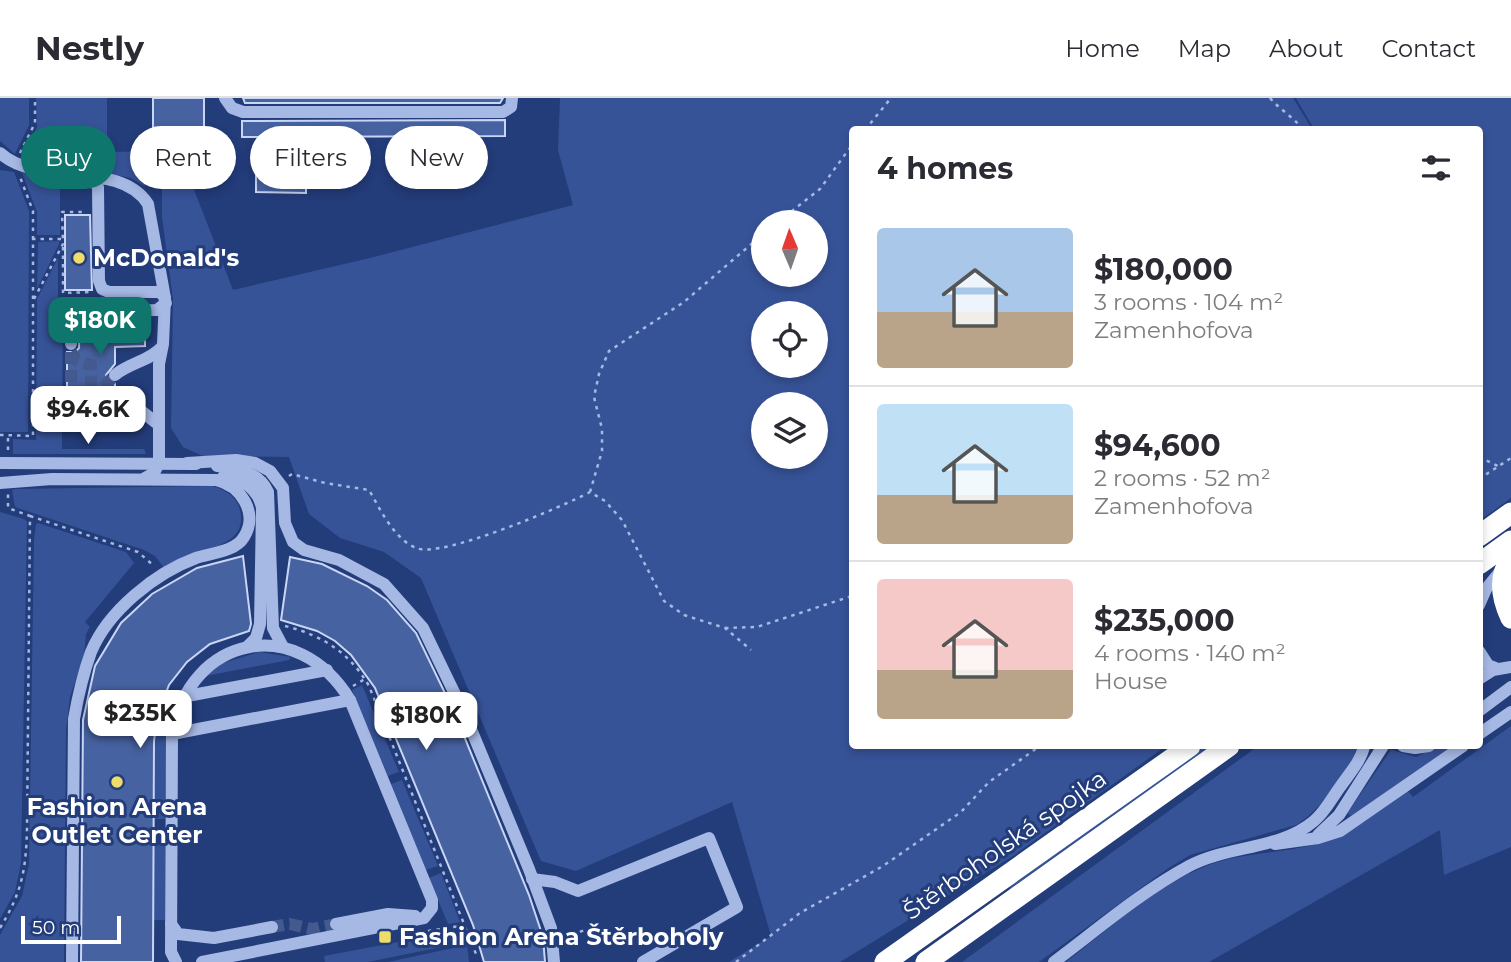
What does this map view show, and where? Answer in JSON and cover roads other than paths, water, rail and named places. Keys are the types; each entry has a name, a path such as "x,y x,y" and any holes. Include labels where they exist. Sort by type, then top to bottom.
{"highway":[{"path":"1483,533 1511,513"},
{"path":"1483,563 1510,554"},
{"path":"1510,554 1503,573 1503,586 1511,618"},
{"name":"Štěrboholská spojka","path":"885,962 1186,749"},
{"name":"Štěrboholská spojka","path":"926,962 1225,749"},
{"path":"1158,796 1235,749"}],"street":[{"path":"225,98 232,108 243,112 503,112 511,107 512,98"},
{"path":"0,153 21,164"},
{"path":"116,183 131,187 141,194 148,204 166,301 159,364 159,463 154,473 141,479"},
{"path":"98,189 99,281 102,289 109,292 160,292 166,301"},
{"path":"71,344 71,319 77,311 157,310 166,301"},
{"path":"115,375 127,365 159,351 163,344"},
{"path":"71,400 76,408 96,405 140,410 159,425"},
{"path":"4,459 159,463 226,459 246,461 270,471 280,481 284,494 285,523 293,542 304,550 339,560 384,584 423,628 466,717 533,879 551,928 554,962"},
{"path":"187,463 237,469 255,476 266,486 271,504 273,628 284,647"},
{"path":"6,487 52,479 216,480 234,487 245,500 247,530 239,543 197,558 147,583 117,613 92,650 74,719 72,962"},
{"path":"188,479 236,479 253,489 261,502 260,624 256,638 246,648"},
{"path":"1483,596 1510,554"},
{"path":"176,962 171,952 172,734 182,697 196,677 214,662 246,648 270,645 284,647 314,659 327,670 350,700 432,900 432,908 424,918 202,962"},
{"path":"1483,657 1488,665 1505,668"},
{"path":"1483,677 1505,668"},
{"path":"182,697 327,670"},
{"path":"1483,708 1511,687"},
{"path":"172,734 350,700"},
{"path":"1483,731 1511,712"},
{"path":"1265,844 1298,831 1314,821 1356,764 1363,749"},
{"path":"1305,841 1322,833 1339,815 1381,749"},
{"path":"1054,962 1157,886 1192,864 1229,851 1265,844 1305,841 1329,835 1350,825 1459,749"},
{"path":"533,879 555,882 578,891 709,838 737,907 643,962"},
{"path":"335,925 388,914 422,915 432,908"},
{"path":"171,924 178,934 208,939 272,927"}],"tunnel":[{"path":"71,352 76,360 91,365 91,401"},
{"path":"71,352 71,400"},
{"path":"91,400 115,375"},
{"path":"272,927 290,924 312,929 336,924"}],"place":[{"name":"McDonald's","path":"79,258"},
{"name":"Fashion Arena Outlet Center","path":"117,782"},
{"name":"Fashion Arena Štěrboholy","path":"385,937"}]}
